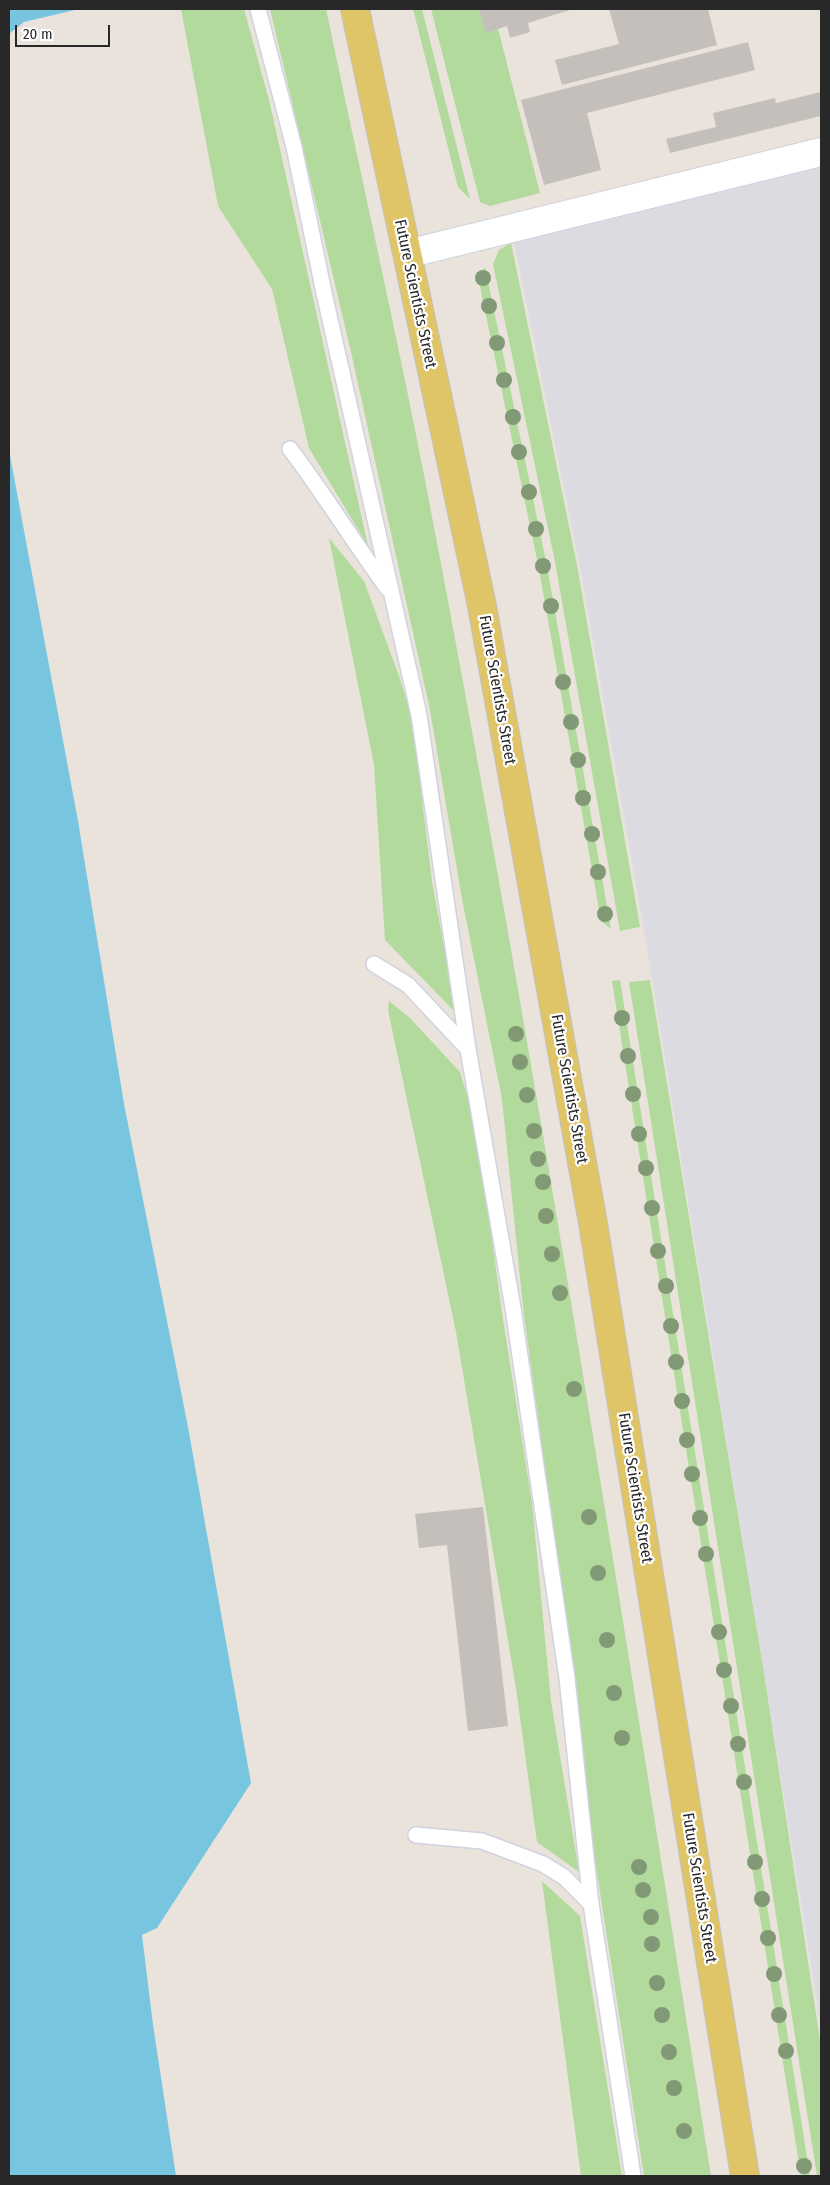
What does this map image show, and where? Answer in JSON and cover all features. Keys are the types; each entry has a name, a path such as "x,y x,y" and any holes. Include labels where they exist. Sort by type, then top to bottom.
{"main road":[{"name":"Future Scientists Street","path":"355,9 482,606 593,1223 744,2176"}],"street":[{"path":"407,254 821,152"}],"lane":[{"path":"258,9 294,147 324,293 419,715 468,1049 514,1308 566,1668 591,1904 633,2176"},
{"path":"290,449 392,595"},
{"path":"374,964 408,985 468,1049"},
{"path":"416,1835 482,1841 543,1864 564,1877 591,1904"}],"shaded area":[{"path":"821,167 821,2026 646,941 580,567 514,242"}],"green space":[{"path":"181,9 244,9 270,104 368,546 309,448 272,289 218,206"},
{"path":"270,9 326,9 414,425 504,907 576,1330 711,2176 644,2176 589,1821 573,1676 523,1307 502,1099 462,899 430,710 351,352"},
{"path":"413,9 422,9 470,199 458,187"},
{"path":"431,9 493,9 540,193 490,206 480,202"},
{"path":"511,243 577,565 640,927 620,931 555,562 493,264 499,250"},
{"path":"485,267 547,566 611,929 601,921 539,569 478,277"},
{"path":"329,538 364,581 399,676 412,718 432,881 456,1013 385,940 374,765"},
{"path":"620,980 810,2176 801,2176 612,981"},
{"path":"650,980 764,1673 821,2047 821,2176 817,2176 629,982"},
{"path":"389,1001 410,1018 460,1072 476,1123 502,1313 532,1503 551,1701 579,1872 537,1842 516,1688 456,1332 388,1010"},
{"path":"542,1881 580,1916 622,2176 581,2176"}],"water":[{"path":"9,9 79,9 24,22 9,34"},
{"path":"9,450 78,821 124,1104 188,1427 251,1783 157,1928 142,1935 153,2025 176,2176 9,2176"}],"building":[{"path":"479,9 573,9 528,23 530,32 510,38 507,26 486,33"},
{"path":"609,9 708,9 717,45 562,85 555,60 619,44"},
{"path":"748,42 755,70 587,113 601,170 544,185 521,100"},
{"path":"821,92 821,116 670,153 666,139 716,127 713,113 775,98 776,103"},
{"path":"483,1507 508,1726 468,1731 447,1545 419,1548 415,1514"}]}
